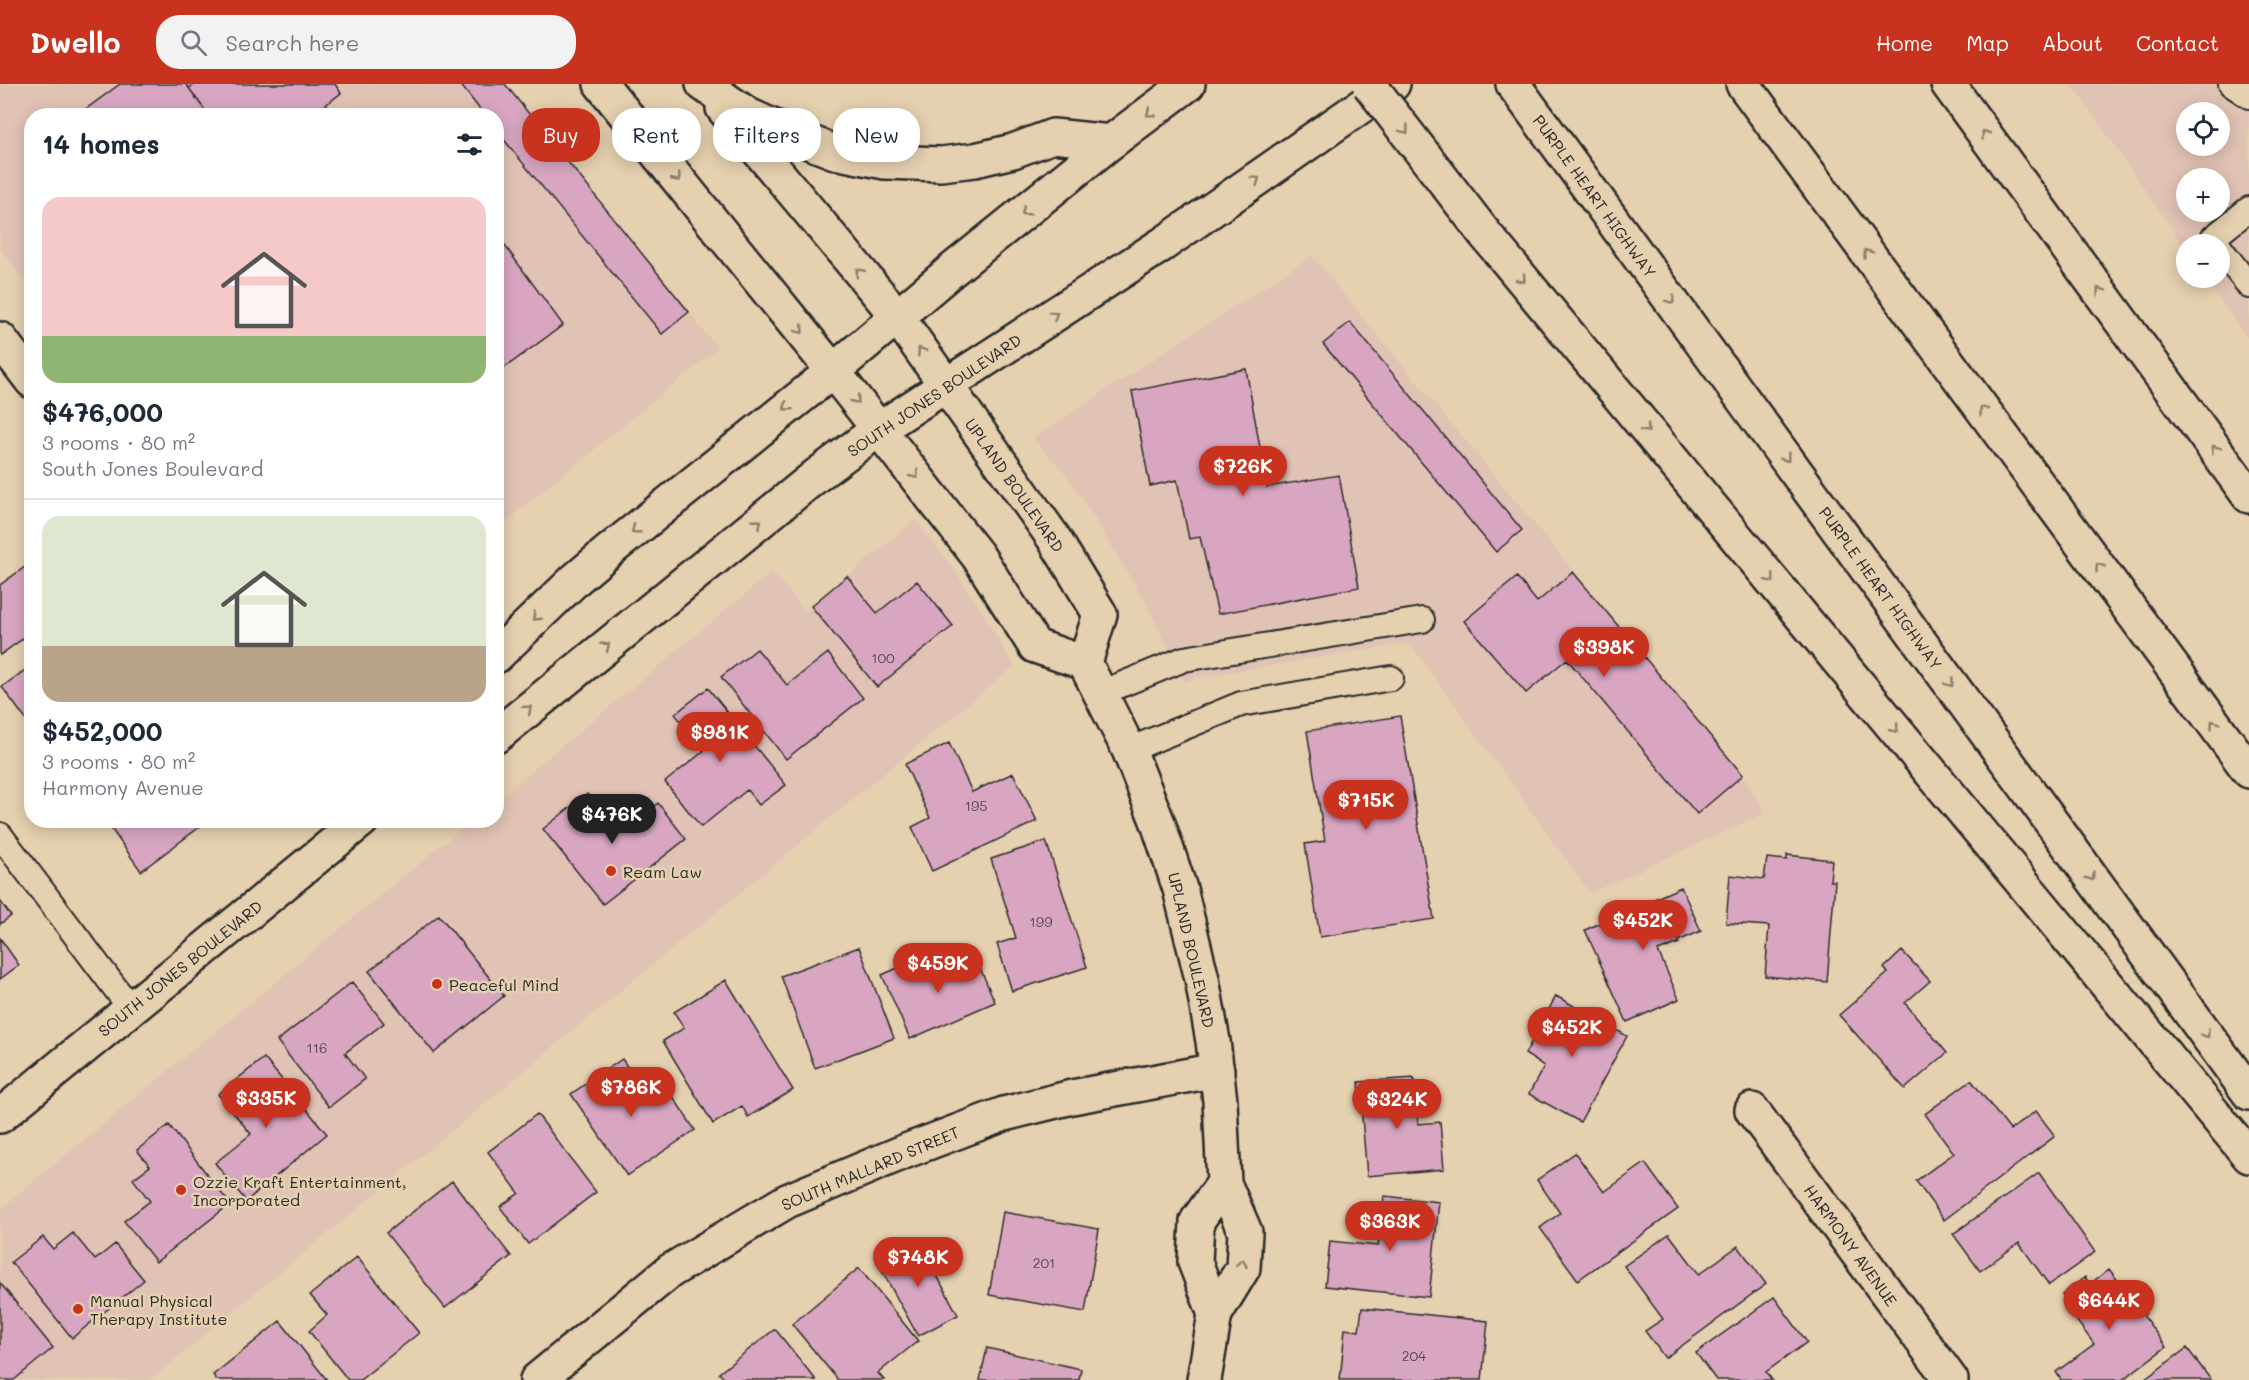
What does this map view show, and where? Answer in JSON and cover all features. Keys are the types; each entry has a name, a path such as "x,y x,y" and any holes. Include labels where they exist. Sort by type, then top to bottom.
{"main road":[{"path":"601,84 879,429 978,556 1035,646 1085,663"},
{"path":"703,84 748,115 801,139 835,152 885,162 941,164 975,160 1013,152 1053,136 1111,142"},
{"name":"UPLAND BOULEVARD","path":"703,84 897,316 944,386 1053,537 1100,614 1085,663 1128,750 1158,823 1185,907 1202,979 1217,1070 1224,1183 1245,1232 1243,1268 1215,1314 1204,1380"},
{"path":"504,648 609,551 1111,142 1188,84"},
{"path":"1370,84 1485,234 2249,1156"},
{"name":"SOUTH JONES BOULEVARD","path":"504,730 799,490 879,429 1163,244 1393,84"},
{"name":"PURPLE HEART HIGHWAY","path":"1513,84 2249,1093"},
{"path":"1743,84 2249,771"},
{"path":"1948,84 2249,496"},
{"path":"0,339 24,370"},
{"name":"SOUTH JONES BOULEVARD","path":"0,1116 352,828"},
{"name":"SOUTH MALLARD STREET","path":"537,1380 670,1271 787,1200 1004,1114 1072,1097 1217,1070"},
{"name":"HARMONY AVENUE","path":"1752,1110 1951,1380"},
{"path":"1215,1314 1195,1262 1197,1221 1224,1183"}],"lane":[{"path":"2230,84 2249,96"},
{"path":"2217,234 2249,209"},
{"path":"2230,261 2249,286"},
{"path":"1101,693 1184,660 1422,620"},
{"path":"1128,750 1241,704 1391,678"},
{"path":"0,835 131,1009"}],"shaded area":[{"path":"0,84 502,84 522,108 522,162 566,162 718,348 504,523 504,108 24,108 24,281 0,248"},
{"path":"2072,84 2249,84 2249,341 2212,288 2230,288 2230,234 2176,235"},
{"path":"1312,256 1743,775 1765,813 1590,893 1412,646 1403,644 1195,678 1185,683 1147,605 1092,514 1065,473 1033,438"},
{"path":"915,520 950,564 983,613 1014,666 150,1380 0,1380 0,1209 463,828 504,828 504,794 772,572 806,612"}],"building":[{"path":"120,84 186,84 203,108 87,108"},
{"path":"195,84 335,84 341,93 321,108 203,108 189,88"},
{"path":"460,84 505,84 524,108 522,108 522,162 504,140 504,108 479,108"},
{"path":"522,162 568,162 689,312 662,334"},
{"path":"504,244 563,325 504,368"},
{"path":"1350,322 1522,530 1496,552 1323,344"},
{"path":"1246,369 1267,487 1339,475 1359,587 1218,614 1200,537 1189,539 1177,480 1150,486 1132,391"},
{"path":"24,568 24,638 0,655 0,585"},
{"path":"1573,572 1743,775 1697,814 1567,659 1526,693 1464,621 1517,577 1537,602"},
{"path":"847,576 877,613 917,581 953,626 877,687 811,606"},
{"path":"757,649 787,685 828,653 863,698 786,759 721,677"},
{"path":"24,671 24,717 2,687"},
{"path":"708,688 786,785 759,805 747,790 701,827 665,782 704,751 675,714"},
{"path":"1400,716 1434,919 1320,937 1305,844 1325,841 1307,731"},
{"path":"949,743 972,792 1013,773 1037,821 932,871 912,827 930,818 905,764"},
{"name":"Ream Law","path":"587,794 619,834 658,803 686,839 603,904 543,829"},
{"path":"111,828 198,828 141,871"},
{"path":"1046,841 1087,967 1012,991 997,944 1016,938 991,859"},
{"path":"1787,855 1832,860 1830,881 1835,881 1827,982 1765,976 1769,926 1726,923 1730,875 1764,879 1767,858 1787,860"},
{"path":"1681,887 1701,931 1658,951 1679,999 1627,1022 1585,930"},
{"path":"0,901 11,916 0,924"},
{"name":"Peaceful Mind","path":"439,915 504,996 434,1053 369,971"},
{"path":"0,938 19,965 0,979"},
{"path":"859,947 894,1038 815,1068 781,976"},
{"path":"1902,951 1930,981 1905,1003 1947,1053 1905,1089 1839,1015 1888,973 1884,968"},
{"path":"973,952 995,1002 910,1039 882,975 911,962 917,977"},
{"path":"726,980 793,1090 748,1117 742,1106 713,1124 663,1041 684,1028 674,1012"},
{"path":"352,982 384,1023 345,1053 365,1079 329,1107 277,1041"},
{"path":"1556,996 1627,1036 1580,1122 1529,1094 1544,1066 1525,1054"},
{"path":"264,1058 327,1134 246,1201 215,1163 251,1134 218,1094"},
{"path":"622,1059 652,1104 670,1092 695,1130 627,1176 571,1094"},
{"path":"1414,1078 1418,1124 1440,1122 1444,1169 1367,1176 1359,1082"},
{"path":"1971,1080 2010,1130 2036,1111 2055,1136 1944,1220 1916,1181 1954,1153 1925,1114"},
{"path":"537,1114 596,1192 528,1244 500,1207 519,1193 488,1152"},
{"name":"Ozzie Kraft Entertainment, Incorporated","path":"169,1125 230,1204 156,1262 124,1221 150,1201 133,1179 150,1166 137,1150"},
{"path":"1575,1153 1604,1192 1645,1163 1678,1209 1578,1280 1540,1228 1560,1213 1537,1180"},
{"path":"2039,1173 2095,1252 2049,1285 2019,1243 1980,1271 1953,1234"},
{"path":"452,1181 511,1256 445,1308 386,1233"},
{"path":"1384,1196 1439,1202 1429,1297 1325,1286 1330,1241 1378,1246"},
{"path":"1003,1212 1099,1229 1085,1312 989,1295"},
{"name":"Manual Physical Therapy Institute","path":"73,1233 95,1260 115,1244 144,1280 72,1338 11,1262 43,1237 53,1249"},
{"path":"1669,1234 1699,1274 1738,1246 1766,1284 1665,1358 1645,1331 1663,1319 1624,1266"},
{"path":"918,1240 958,1315 918,1336 877,1262"},
{"path":"357,1257 419,1333 360,1380 348,1380 309,1331 327,1315 310,1295"},
{"path":"859,1268 918,1341 878,1373 884,1380 838,1380 792,1324"},
{"path":"2109,1269 2134,1302 2136,1301 2146,1313 2143,1315 2166,1347 2122,1380 2061,1380 2056,1372 2094,1344 2065,1305 2068,1303 2062,1295 2085,1277 2090,1284"},
{"path":"0,1283 53,1348 14,1380 0,1380"},
{"path":"1774,1297 1807,1342 1766,1372 1772,1380 1716,1380 1696,1353"},
{"path":"1362,1308 1488,1321 1482,1380 1340,1380 1345,1329 1359,1331"},
{"path":"280,1321 327,1380 217,1380 213,1375"},
{"path":"775,1329 816,1380 726,1380 719,1373"},
{"path":"987,1348 1081,1369 1079,1380 980,1380"},
{"path":"2187,1348 2211,1380 2144,1380"}],"place":[{"name":"Ream Law","path":"611,871"},
{"name":"Peaceful Mind","path":"437,984"},
{"name":"Ozzie Kraft Entertainment, Incorporated","path":"181,1190"},
{"name":"Manual Physical Therapy Institute","path":"78,1309"}]}
